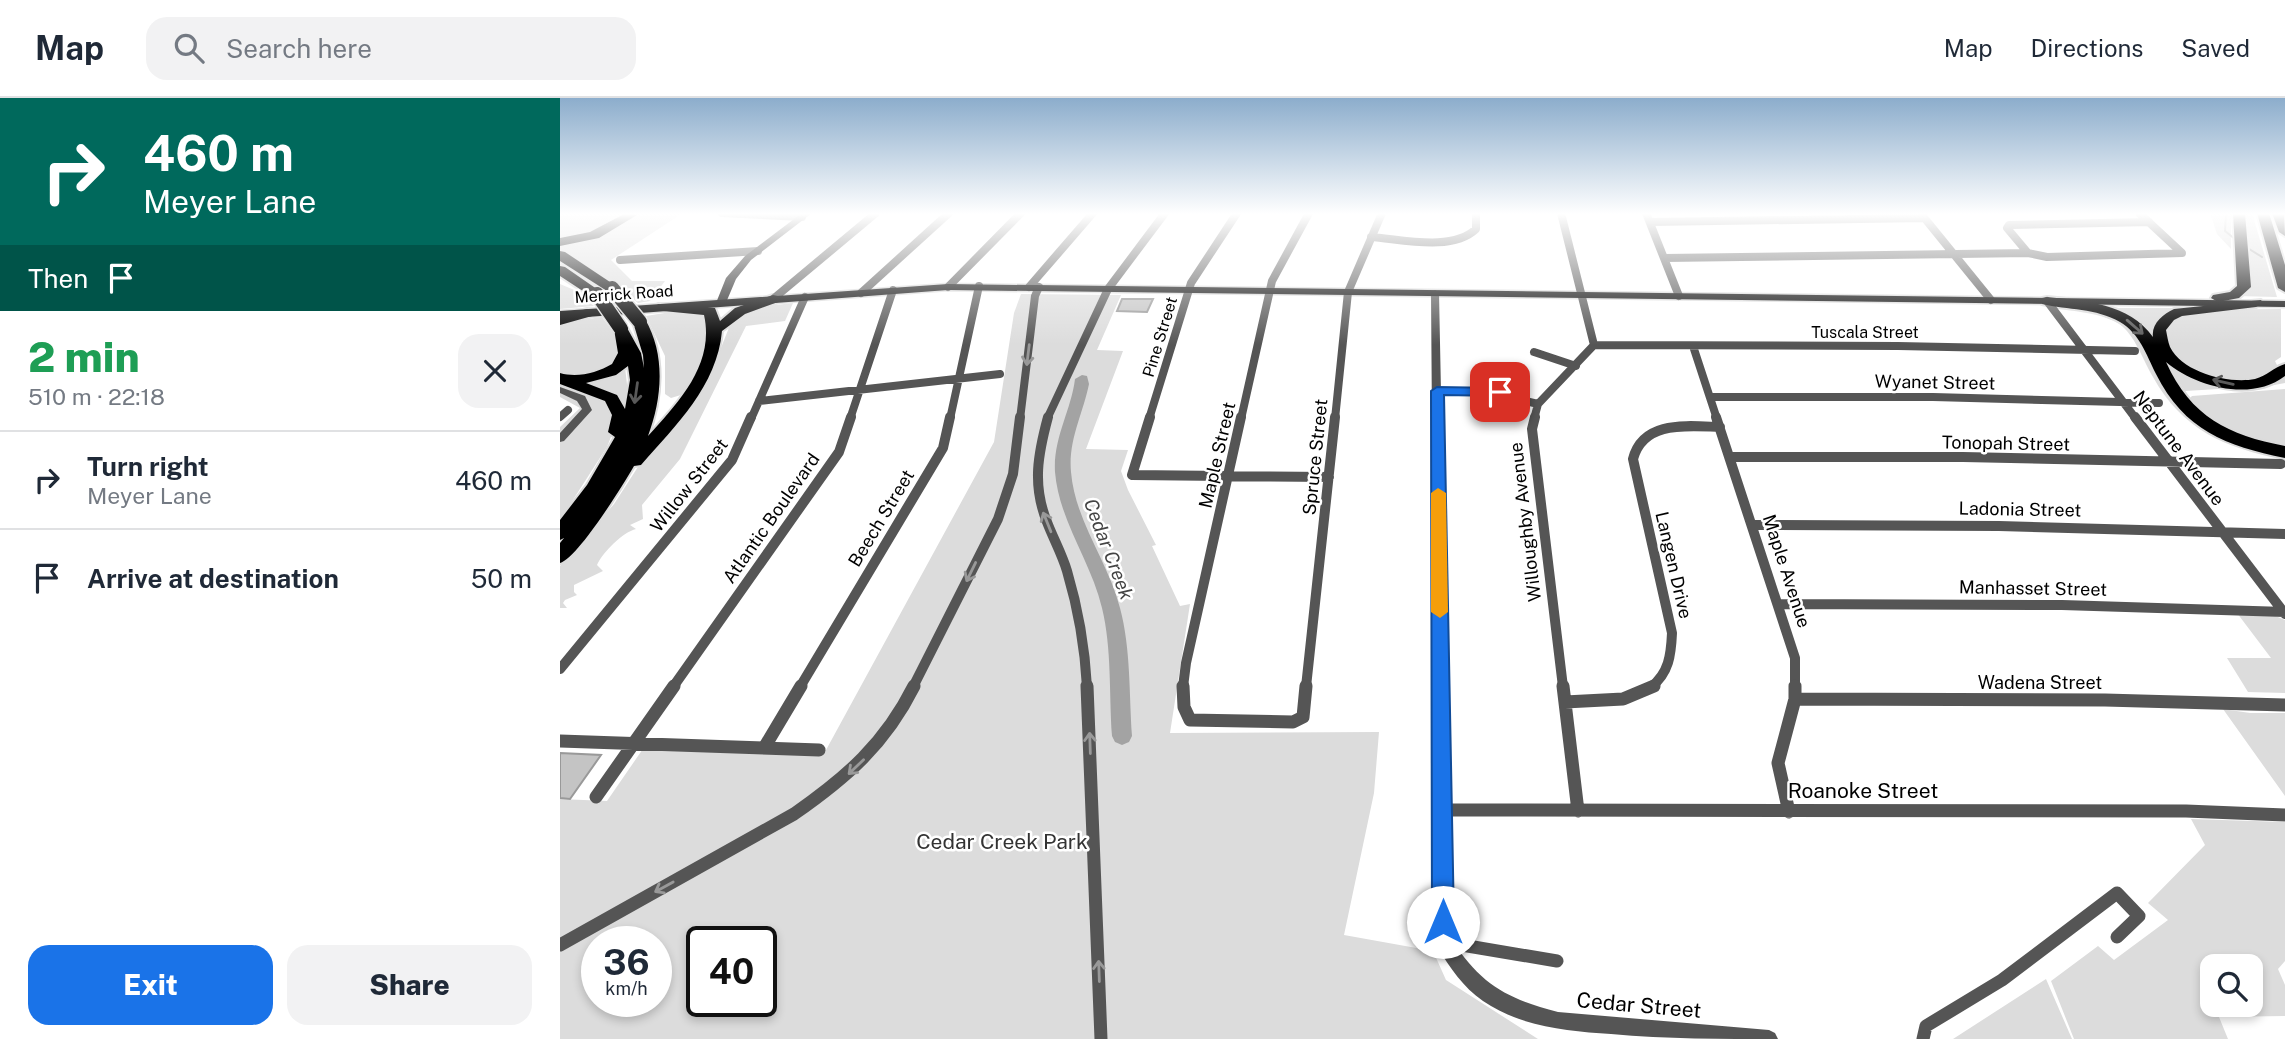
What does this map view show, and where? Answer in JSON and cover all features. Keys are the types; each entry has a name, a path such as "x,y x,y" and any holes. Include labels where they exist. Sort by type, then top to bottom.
{"highway":[{"path":"563,257 612,288 640,322 650,346 662,397 667,400 678,399 699,383"},
{"path":"2171,303 2222,298 2241,291 2244,281 2242,257"},
{"path":"2276,257 2285,288"},
{"path":"560,270 597,294 633,344 637,361 634,405 625,432 594,489 560,533"},
{"path":"560,282 582,285"},
{"path":"718,334 740,311 773,299"},
{"path":"2048,301 2106,311 2133,323 2147,339 2176,396 2190,413 2228,435 2283,458"},
{"path":"560,556 614,486 683,407 699,383 725,314 720,303"},
{"path":"2256,303 2179,312 2169,317 2159,330 2160,345 2165,353 2186,369 2230,384 2244,386 2270,383 2285,369"},
{"path":"663,307 710,311 718,334"},
{"path":"560,321 587,313"},
{"path":"562,383 593,377 623,361 625,354 621,329"},
{"path":"614,486 632,454 651,401 654,378 650,346"},
{"path":"562,383 611,398 618,405 619,425 594,489"}],"main road":[{"path":"720,303 731,278 752,257"},
{"name":"Merrick Road","path":"560,315 948,286 2285,304"}],"street":[{"path":"620,260 667,257"},
{"path":"773,299 823,257"},
{"path":"862,293 901,257"},
{"path":"948,286 977,257"},
{"path":"560,945 801,809 851,772 893,725 945,626 1008,492 1015,462 1034,287 1058,257"},
{"path":"1101,1039 1086,664 1070,583 1059,547 1045,518 1038,488 1037,459 1048,415 1108,289 1132,257"},
{"name":"Pine Street","path":"1209,257 1188,290 1132,475 1228,478"},
{"name":"Maple Street","path":"1185,713 1182,696 1186,663 1272,281 1285,257"},
{"name":"Spruce Street","path":"1185,713 1190,720 1203,722 1293,722 1303,717 1348,292 1363,257"},
{"path":"1437,391 1485,390 1514,395 1538,404 1594,345 1573,257"},
{"path":"1679,296 1664,258 1743,257"},
{"path":"1956,257 1991,300"},
{"name":"Beech Street","path":"764,748 943,448 979,286"},
{"name":"Atlantic Boulevard","path":"596,797 839,452 893,290"},
{"path":"1435,293 1444,942 1557,961"},
{"name":"Willow Street","path":"560,669 732,460 805,297"},
{"name":"Neptune Avenue","path":"2048,301 2284,612"},
{"name":"Tuscala Street","path":"1594,345 1898,346 2135,351"},
{"name":"Maple Avenue","path":"1693,346 1780,604 1795,658 1795,699 1778,763 1789,811"},
{"path":"1534,352 1576,366"},
{"path":"759,401 1000,374"},
{"path":"560,439 587,410 581,398 562,383"},
{"name":"Wyanet Street","path":"1710,397 1933,397 2159,402"},
{"name":"Willoughby Avenue","path":"1538,404 1531,429 1578,811"},
{"name":"Langen Drive","path":"1565,702 1609,703 1634,698 1654,686 1668,670 1673,653 1672,633 1633,458 1633,447 1642,437 1653,431 1670,427 1720,427"},
{"name":"Tonopah Street","path":"1730,457 1963,457 2171,463 2283,458"},
{"path":"1228,478 1329,477"},
{"name":"Ladonia Street","path":"1753,525 1999,526 2285,534"},
{"name":"Manhasset Street","path":"1780,604 2062,605 2284,612"},
{"name":"Wadena Street","path":"1795,699 2105,700 2285,705"},
{"path":"560,741 819,750"},
{"name":"Roanoke Street","path":"1442,810 2186,811 2285,815"},
{"path":"1923,1039 1926,1026 2002,980 2117,893 2139,916 2117,937"},
{"name":"Cedar Street","path":"1444,942 1469,981 1488,995 1507,1005 1558,1021 1769,1039"}],"green space":[{"path":"572,257 616,257 611,260 632,281 665,281 650,301 638,303 615,284"},
{"path":"2245,257 2265,257 2277,297 2237,296 2247,289"},
{"path":"560,284 579,292 594,306 560,309"},
{"name":"Cedar Creek Park","path":"1021,294 1121,295 1097,350 1123,351 1086,449 1128,450 1121,471 1128,490 1156,545 1152,546 1180,606 1190,604 1170,733 1379,732 1374,793 1344,935 1433,951 1446,980 1538,1039 560,1039 560,799 607,801 647,743 826,750 994,442 1014,313"},
{"path":"793,303 785,321 746,326 680,459 642,505 643,519 630,525 636,529 620,538 604,554 597,565 603,571 574,585 577,595 565,600 563,603 567,608 560,608 560,566 614,504 645,456 694,403 713,368 732,320 758,307"},
{"path":"2107,308 2180,308 2164,314 2151,334"},
{"path":"2281,309 2281,357 2275,361 2278,367 2256,378 2231,380 2206,374 2175,357 2165,343 2166,327 2177,316 2192,310"},
{"path":"696,310 713,320 701,365 684,394 671,398 665,394 665,356 646,316"},
{"path":"2095,311 2133,326 2199,422 2285,453 2285,464 2279,458 2222,440 2191,422 2164,395 2127,331 2119,323"},
{"path":"602,317 614,333 623,354 603,371 594,374 560,372 560,323"},
{"path":"2163,354 2186,371 2250,387 2268,385 2285,374 2285,383 2269,386 2185,391 2175,377 2167,373"},
{"path":"625,367 628,393 624,411 605,390 578,381"},
{"path":"560,382 612,404 614,429 607,447 560,520 560,427 580,408 560,397"},
{"path":"2285,389 2285,448 2232,432 2210,419 2189,399 2192,396"},
{"path":"2237,613 2273,615 2285,620 2285,693 2248,692 2227,658 2271,658"},
{"path":"2223,709 2250,713 2285,713 2285,796"},
{"path":"2191,819 2285,822 2285,961 2278,969 2285,985 2285,1016 2263,1016 2263,954 2200,954 2200,1017 2219,1017 2228,1039 2074,1039 2051,981 2098,946 2114,960 2168,920 2148,903 2205,845"},
{"path":"2046,979 2072,1039 1953,1039"}],"building":[{"path":"1122,299 1153,299 1147,312 1117,311"},
{"path":"560,753 601,755 570,799 560,798"}],"waterway":[{"name":"Cedar Creek","path":"1082,379 1066,436 1063,473 1070,508 1111,608 1118,654 1122,736"}],"slow traffic":[{"path":"1438,493 1440,612"}],"route":[{"path":"1443,922 1437,391 1500,392"}]}
